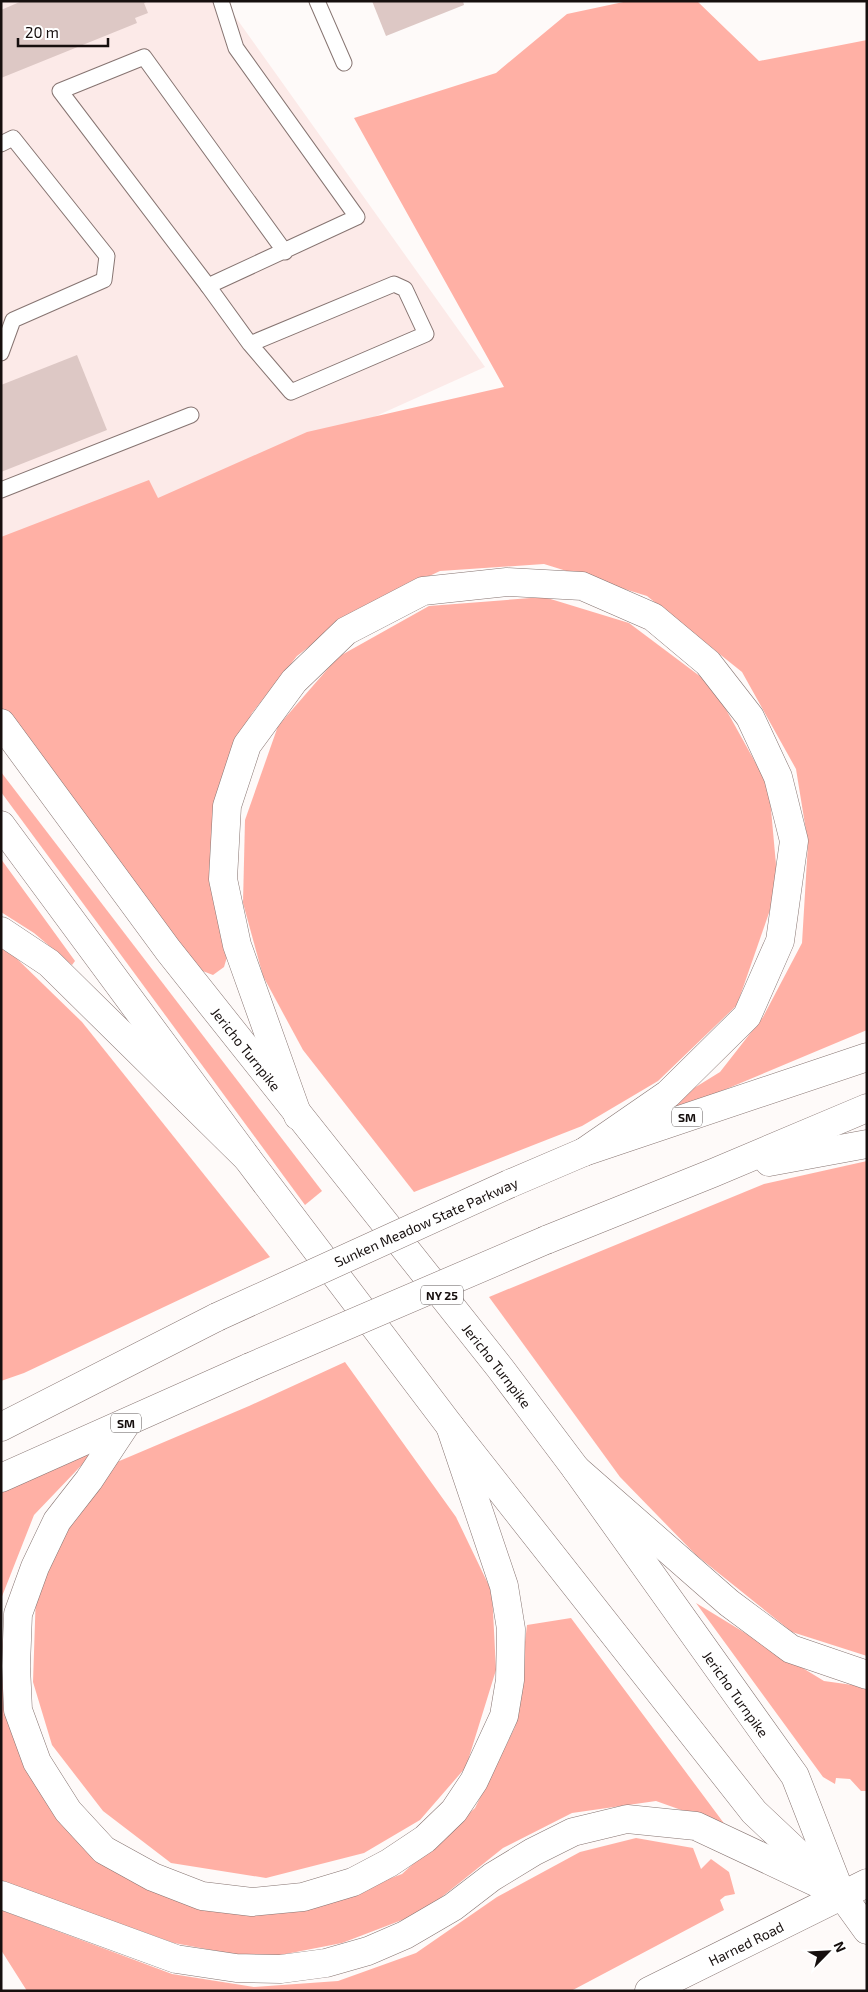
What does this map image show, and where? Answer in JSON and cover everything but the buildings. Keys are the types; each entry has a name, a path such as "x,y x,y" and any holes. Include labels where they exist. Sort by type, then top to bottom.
{"main road":[{"path":"298,1116 237,945 223,879 227,806 247,745 294,681 346,631 422,590 507,582 582,586 653,617 708,663 750,717 778,777 794,841 780,941 747,1016 668,1094 584,1152"},
{"name":"Jericho Turnpike","path":"1,723 168,950 500,1368 576,1469 795,1776 841,1894"},
{"name":"Jericho Turnpike","path":"1,825 247,1158 450,1426 754,1812 841,1894 867,1930"},
{"path":"1,931 49,963 247,1158"},
{"name":"Sunken Meadow State Parkway","path":"2,1427 217,1317 509,1184 584,1152 867,1057"},
{"name":"SM","path":"1,1478 126,1424 250,1367 546,1240 713,1173 867,1108"},
{"path":"713,1173 867,1144"},
{"path":"126,1424 89,1480 57,1521 35,1566 18,1614 16,1666 18,1710 37,1762 68,1812 104,1850 153,1877 202,1896 252,1902 303,1897 352,1882 389,1864 425,1840 454,1811 474,1781 504,1716 510,1680 511,1629 504,1586 450,1426"},
{"path":"576,1469 729,1603 791,1649 832,1665 867,1675"},
{"path":"1,1895 176,1959 236,1968 281,1969 326,1963 368,1951 405,1935 453,1907 492,1877 533,1852 573,1832 627,1819 696,1826 841,1894 867,1883"},
{"path":"841,1894 867,1872"},
{"name":"Harned Road","path":"649,1991 841,1894"}],"lane":[{"path":"208,286 285,252 357,217 236,48 221,1"},
{"path":"317,1 344,63"},
{"path":"250,344 394,284 405,289 426,334 291,392 250,344 60,91 144,56 285,252"},
{"path":"1,144 13,138 107,256 104,280 13,320 1,353"},
{"path":"1,490 191,416"}],"shaded area":[{"path":"1,1 224,1 485,367 1,585"},
{"path":"628,1 697,1 759,61 867,40 867,1030 645,1123 644,1119 720,1072 763,1017 802,943 808,843 796,769 742,672 647,596 544,564 440,571 355,611 297,656 252,713 221,779 213,846 216,913 227,957 224,967 213,975 200,970 1,708 1,537 149,480 158,498 307,432 504,387 354,118 496,73 567,14"},
{"path":"544,597 629,623 713,686 769,787 778,887 737,1005 658,1081 582,1126 414,1192 303,1050 263,976 243,903 245,820 278,726 338,657 429,606"},
{"path":"1,772 322,1191 305,1205 1,792"},
{"path":"1,859 75,961 72,965 34,933 1,912"},
{"path":"1,948 11,953 82,1022 270,1257 24,1373 1,1381"},
{"path":"867,1161 867,1656 792,1632 696,1555 620,1477 489,1297 764,1184"},
{"path":"345,1362 456,1517 492,1592 496,1670 466,1767 420,1820 364,1853 266,1878 171,1863 103,1811 52,1745 33,1682 36,1592 66,1516 117,1462 249,1406"},
{"path":"98,1448 34,1515 1,1599 1,1493"},
{"path":"696,1603 824,1681 867,1687 867,1791 861,1791 850,1779 836,1778 835,1784 823,1777"},
{"path":"571,1618 726,1826 656,1801 572,1813 503,1848 423,1912 342,1943 260,1959 174,1943 1,1881 1,1626 9,1725 150,1889 319,1905 402,1874 475,1808 515,1727 527,1625"},
{"path":"636,1838 693,1848 701,1869 711,1859 729,1872 735,1894 725,1896 720,1900 724,1910 571,1991 27,1991 1,1950 1,1910 172,1974 254,1987 338,1981 416,1953 497,1897 580,1852"}]}
